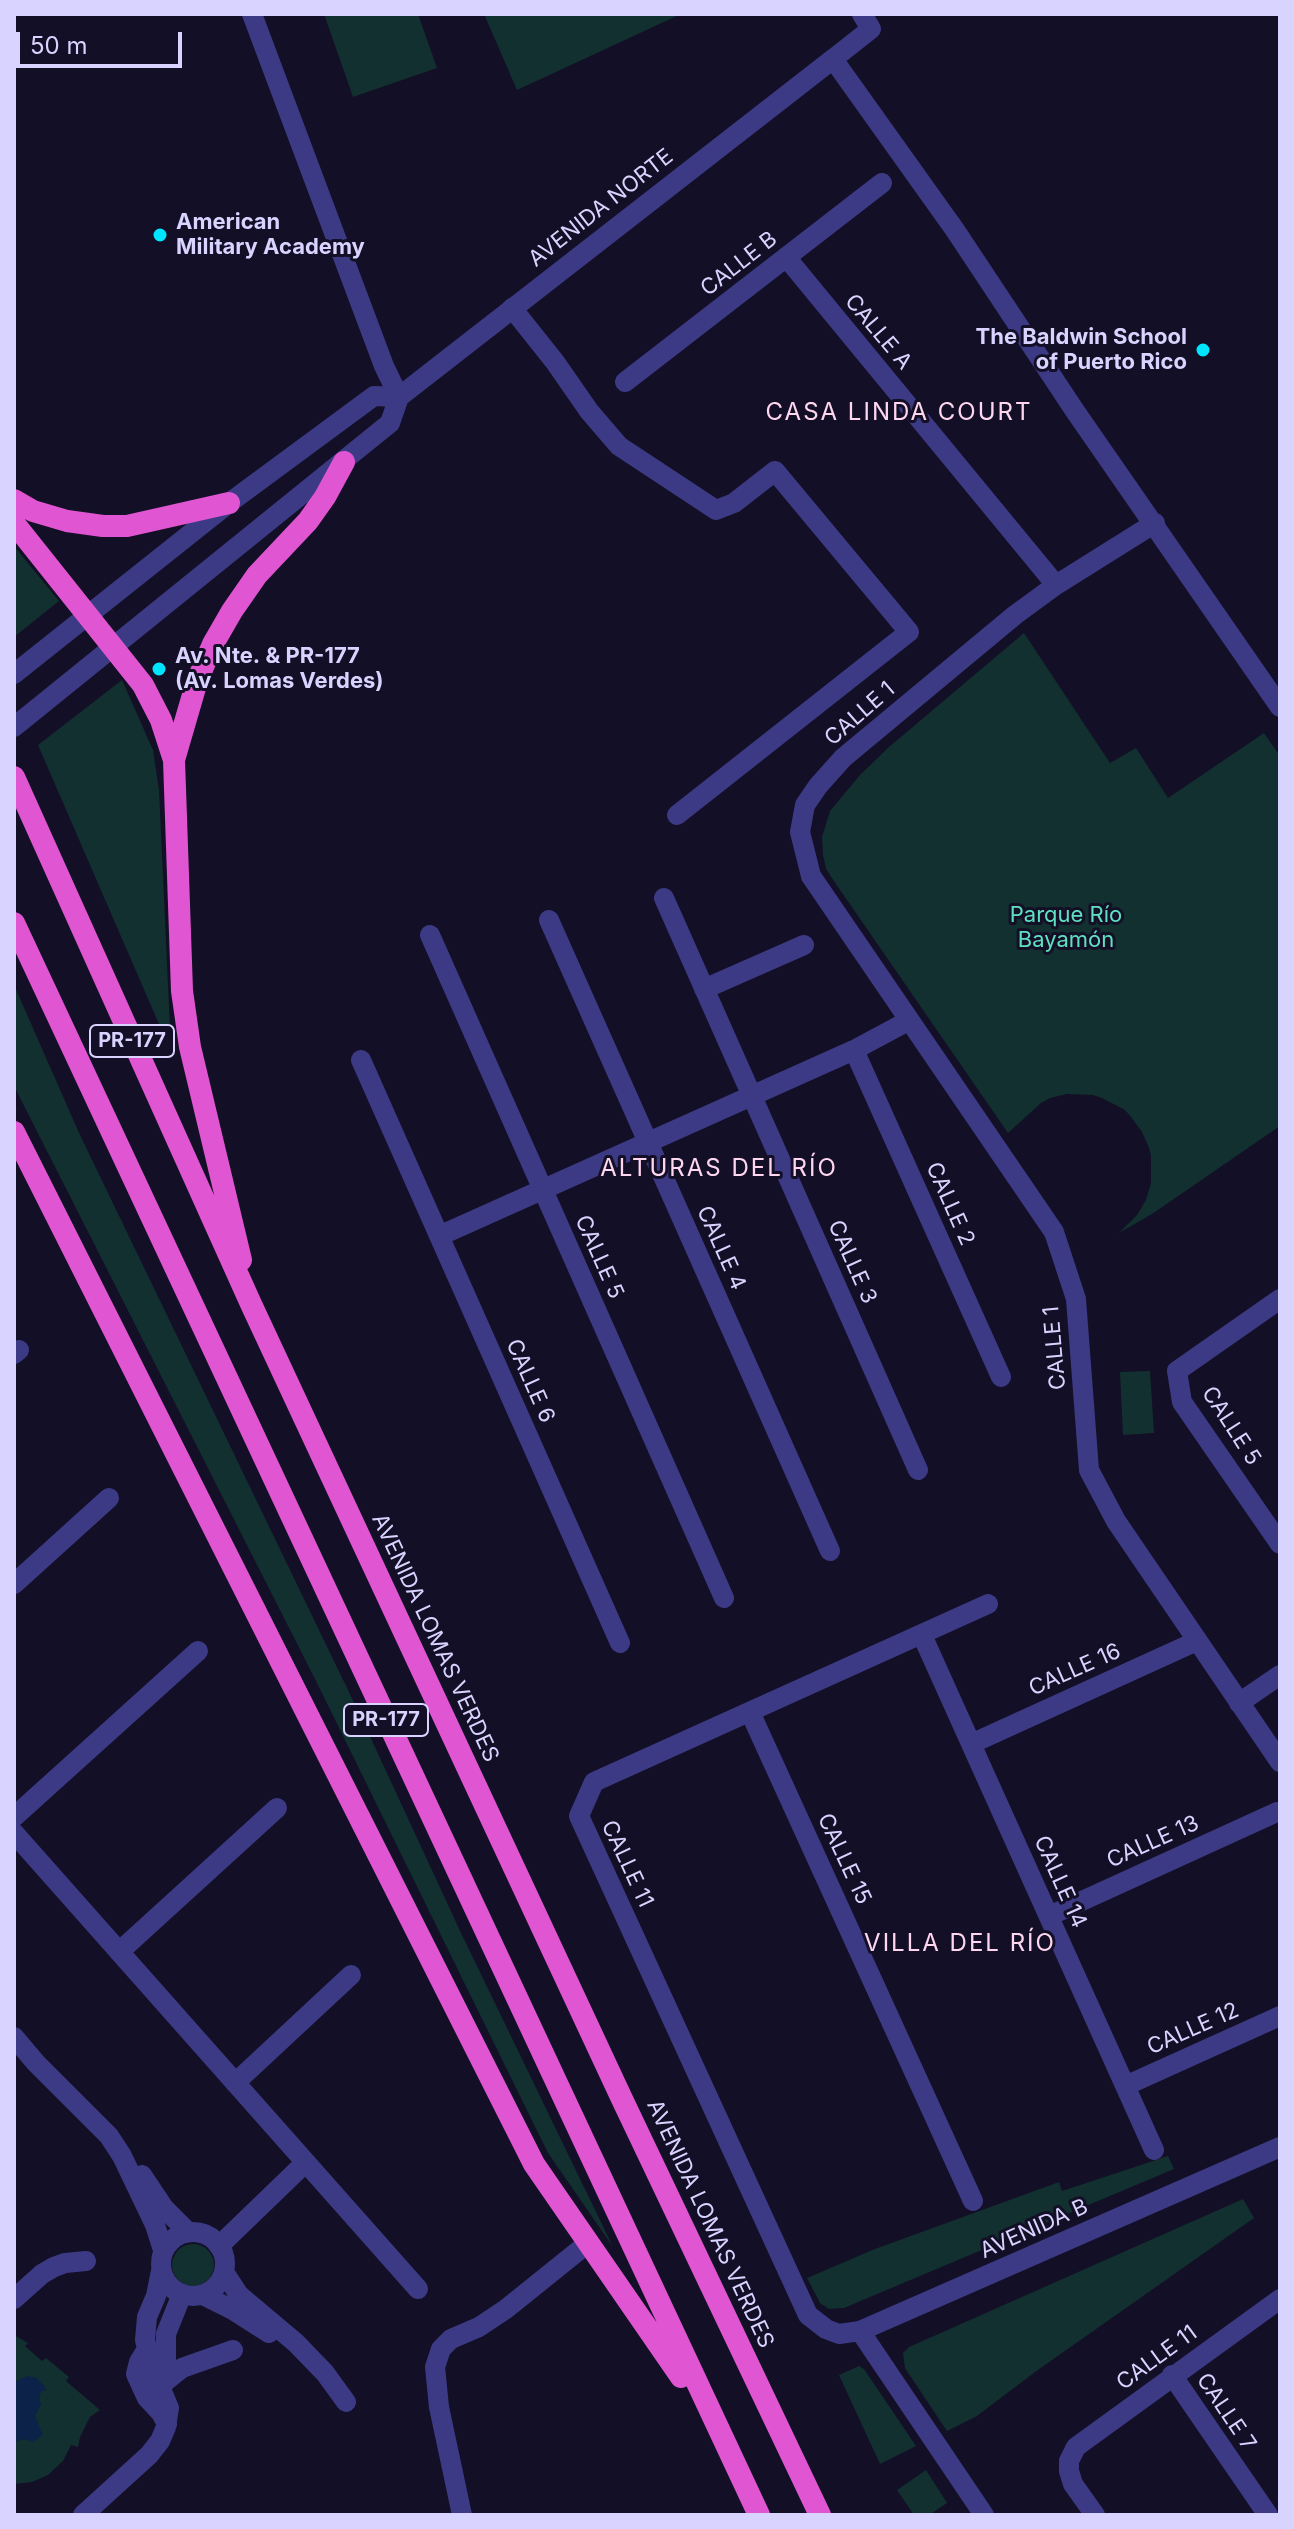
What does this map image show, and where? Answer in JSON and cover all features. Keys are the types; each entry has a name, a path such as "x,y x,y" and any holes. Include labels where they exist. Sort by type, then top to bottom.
{"highway":[{"path":"174,760 197,681 225,622 257,575 308,521 344,462"},
{"path":"14,500 33,511 67,521 115,526 181,516 229,503"},
{"path":"14,523 143,685 161,720 174,760 182,991 188,1033 251,1304"},
{"name":"AVENIDA LOMAS VERDES","path":"14,777 251,1304 820,2515"},
{"name":"PR-177","path":"14,923 759,2515"},
{"path":"14,1132 534,2164 725,2443"}],"street":[{"path":"252,14 384,366 399,397"},
{"name":"AVENIDA NORTE","path":"14,727 390,423 399,397 871,29 862,14"},
{"path":"833,59 955,230 1075,411 1280,707"},
{"name":"CALLE B","path":"625,382 882,183"},
{"name":"CALLE A","path":"786,257 1056,585"},
{"path":"512,308 619,446 716,510 734,503 775,471 909,632 677,815"},
{"name":"AVENIDA NORTE","path":"14,674 229,503 374,396 399,397"},
{"name":"CALLE 1","path":"1155,523 1056,585 1007,621 843,758 805,805 800,832 811,876 1054,1232 1076,1299 1089,1470 1116,1521 1197,1641"},
{"name":"CALLE 3","path":"664,898 918,1470"},
{"name":"CALLE 4","path":"549,920 830,1551"},
{"name":"CALLE 5","path":"430,935 724,1598"},
{"path":"704,989 804,945"},
{"path":"439,1236 854,1050 908,1021"},
{"name":"CALLE 2","path":"854,1050 1001,1377"},
{"name":"CALLE 6","path":"361,1060 620,1643"},
{"name":"CALLE 5","path":"1280,1299 1177,1371 1182,1402 1280,1543"},
{"path":"14,1584 109,1498"},
{"name":"CALLE 11","path":"860,2331 839,2334 826,2329 808,2315 579,1816 594,1782 988,1604"},
{"name":"CALLE 14","path":"922,1635 1154,2150"},
{"path":"1197,1641 1280,1762"},
{"name":"CALLE 16","path":"973,1743 1197,1641"},
{"path":"14,1817 198,1651"},
{"path":"1239,1703 1280,1675"},
{"name":"CALLE 15","path":"750,1712 973,2201"},
{"path":"119,1952 277,1808"},
{"name":"CALLE 13","path":"1049,1916 1277,1812"},
{"path":"14,1833 418,2289"},
{"path":"235,2083 351,1975"},
{"name":"CALLE 12","path":"1125,2086 1280,2016"},
{"path":"14,2037 109,2136 155,2225 163,2250"},
{"name":"AVENIDA B","path":"860,2331 1280,2147"},
{"path":"122,2156 140,2172 164,2208 188,2232"},
{"path":"219,2246 305,2163"},
{"path":"83,2515 149,2455 160,2441 167,2424 169,2408 151,2365 145,2340 147,2317 156,2296 163,2250 169,2241 188,2232 199,2232 208,2235 219,2246 225,2262 220,2282 203,2295 192,2297 172,2289 161,2271"},
{"path":"462,2515 439,2407 435,2367 441,2349 451,2339 479,2327 506,2309 588,2243"},
{"path":"14,2299 54,2267 86,2261"},
{"path":"224,2272 239,2295 296,2343 325,2373 346,2402"},
{"path":"161,2385 166,2367 166,2334 182,2294"},
{"path":"203,2295 277,2338 296,2343"},
{"name":"CALLE 11","path":"1095,2515 1073,2484 1069,2471 1069,2461 1076,2447 1280,2299"},
{"path":"860,2331 984,2515"},
{"path":"147,2349 136,2374 147,2398 167,2424"},
{"path":"161,2385 182,2368 233,2350"},
{"name":"CALLE 7","path":"1172,2375 1268,2515"}],"green space":[{"path":"324,14 418,14 437,68 353,97"},
{"path":"484,14 681,14 517,90"},
{"path":"14,546 59,601 14,637"},
{"name":"Parque Río Bayamón","path":"1024,633 1110,763 1136,748 1168,798 1264,733 1280,756 1280,1126 1152,1214 1119,1233 1137,1215 1151,1183 1149,1148 1131,1117 1125,1110 1102,1098 1067,1094 1041,1103 1008,1133 826,869 823,855 822,837 830,811 860,775"},
{"path":"122,680 153,750 159,790 170,1028 162,1031 38,745"},
{"path":"14,985 80,1135 613,2247 548,2153 316,1681 14,1086"},
{"path":"1150,1371 1154,1433 1123,1435 1120,1372"},
{"path":"1168,2156 1174,2169 844,2308 829,2309 820,2303 807,2278 875,2249 1059,2182 1062,2191"},
{"path":"1243,2199 1254,2218 977,2416 947,2431 905,2368 903,2353 909,2347"},
{"path":"193,2244 208,2250 214,2265 208,2280 193,2286 178,2280 172,2265 178,2250"},
{"path":"14,2335 28,2343 25,2346 42,2361 46,2358 69,2377 66,2381 100,2410 90,2417 78,2447 71,2445 63,2461 48,2475 32,2482 14,2484"},
{"path":"859,2366 916,2446 880,2464 839,2375"},
{"path":"926,2470 947,2503 929,2515 914,2515 897,2490"}],"water":[{"path":"28,2376 37,2378 45,2387 46,2391 41,2391 39,2401 42,2403 35,2416 43,2435 33,2442 24,2439 14,2442 14,2382"}],"place":[{"name":"American Military Academy","path":"160,235"},
{"name":"The Baldwin School of Puerto Rico","path":"1203,350"},
{"name":"Av. Nte. & PR-177 (Av. Lomas Verdes)","path":"159,669"}],"district":[{"name":"CASA LINDA COURT","path":"899,413"},
{"name":"ALTURAS DEL RÍO","path":"719,1169"},
{"name":"VILLA DEL RÍO","path":"960,1944"}]}
